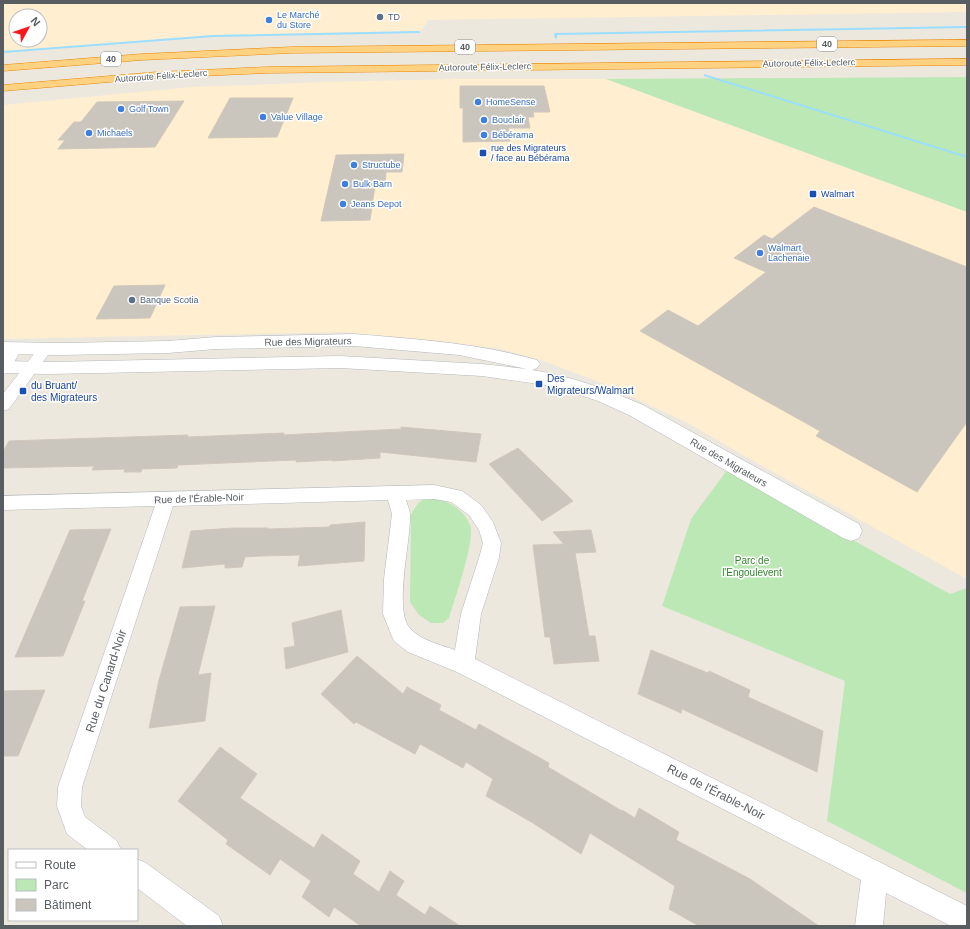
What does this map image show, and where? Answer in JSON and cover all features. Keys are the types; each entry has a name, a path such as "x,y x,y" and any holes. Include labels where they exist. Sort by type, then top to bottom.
{"highway":[{"name":"Autoroute Félix-Leclerc","path":"3,68 142,57 278,50 967,43"},
{"name":"Autoroute Félix-Leclerc","path":"3,88 157,76 296,70 967,62"}],"street":[{"name":"Rue des Migrateurs","path":"9,348 45,349 168,347 216,343 336,340 395,343 465,350 515,360 557,373 674,430 851,531"},
{"path":"3,368 9,348"},
{"path":"3,405 45,349"},
{"name":"Rue des Migrateurs","path":"3,368 256,363 371,363 516,374 560,382 605,396"},
{"name":"Rue de l'Érable-Noir","path":"3,504 434,492 456,496 475,510 487,526 492,543 491,551 471,614 464,664"},
{"name":"Rue de l'Érable-Noir","path":"395,493 401,514 394,579 393,614 401,634 415,644 464,664 967,920"},
{"name":"Rue du Canard-Noir","path":"107,849 76,825 69,806 70,787 166,499"},
{"path":"869,926 875,872"},
{"path":"138,873 209,926"}],"shaded area":[{"path":"3,3 967,3 967,12 428,20 421,31 218,35 3,52"},
{"path":"455,79 606,79 967,212 967,579 688,423 607,385 544,361 497,348 343,332 3,339 3,105 192,87"}],"green space":[{"path":"967,77 967,212 606,79"},
{"name":"Parc de l'Engoulevent","path":"727,470 950,594 967,588 967,893 827,821 845,681 662,606 691,519"},
{"path":"432,496 449,503 464,514 470,525 471,532 467,556 449,618 443,623 431,623 419,615 410,602 411,515 419,503"}],"building":[{"path":"460,86 544,86 550,112 533,112 534,117 528,117 530,128 508,128 510,141 463,142 463,108 460,108"},
{"path":"230,98 293,98 277,137 208,138"},
{"path":"184,101 155,147 58,149 65,140 58,140 74,122 81,122 97,102"},
{"path":"404,154 402,172 386,172 385,185 375,186 370,220 321,221 336,155"},
{"path":"814,207 967,267 967,422 917,492 816,436 820,431 640,331 668,310 698,326 766,272 734,258 764,235 772,239"},
{"path":"165,285 150,318 96,319 114,286"},
{"path":"401,427 481,434 476,462 380,452 380,458 332,461 296,462 296,460 178,465 177,468 142,469 141,472 124,472 125,469 92,470 94,466 3,468 3,452 9,441 284,433 283,435 401,429"},
{"path":"518,448 573,501 542,521 489,464"},
{"path":"365,522 364,561 298,566 300,555 261,556 245,557 242,567 225,568 225,564 182,568 191,531 233,528 268,528 267,529 330,527 330,525"},
{"path":"111,529 82,601 85,601 63,656 15,657 70,530"},
{"path":"591,530 596,552 575,553 589,636 595,636 599,661 554,664 550,637 545,637 533,545 564,544 553,532"},
{"path":"215,606 198,675 211,673 205,721 149,728 159,680 180,607"},
{"path":"341,610 348,652 286,669 284,648 295,646 292,623"},
{"path":"651,650 708,673 709,671 750,690 748,697 823,731 817,772 682,709 681,713 638,694"},
{"path":"357,656 403,694 407,687 441,705 439,710 476,730 479,724 549,763 548,767 635,818 639,808 679,832 676,840 750,879 819,926 699,926 669,909 675,886 590,833 581,854 533,823 486,796 493,779 466,762 463,768 420,744 415,754 356,722 354,724 321,694"},
{"path":"45,690 18,756 3,756 3,691"},
{"path":"220,747 257,774 240,798 314,848 322,834 360,861 353,874 379,892 390,871 404,881 396,895 425,915 430,906 460,926 361,926 334,907 329,917 302,897 311,881 280,859 270,875 226,844 228,840 178,801"}],"waterway":[{"path":"556,38 555,34 967,27"},
{"path":"3,52 213,36 419,32"},
{"path":"705,75 967,157"}],"place":[{"name":"TD","path":"380,17"},
{"name":"Le Marché du Store","path":"269,20"},
{"name":"HomeSense","path":"478,102"},
{"name":"Golf Town","path":"121,109"},
{"name":"Value Village","path":"263,117"},
{"name":"Bouclair","path":"484,120"},
{"name":"Michaels","path":"89,133"},
{"name":"Bébérama","path":"484,135"},
{"name":"rue des Migrateurs / face au Bébérama","path":"483,153"},
{"name":"Structube","path":"354,165"},
{"name":"Bulk Barn","path":"345,184"},
{"name":"Walmart","path":"813,194"},
{"name":"Jeans Depot","path":"343,204"},
{"name":"Walmart Lachenaie","path":"760,253"},
{"name":"Banque Scotia","path":"132,300"},
{"name":"Des Migrateurs/Walmart","path":"539,384"},
{"name":"du Bruant/ des Migrateurs","path":"23,391"}]}
